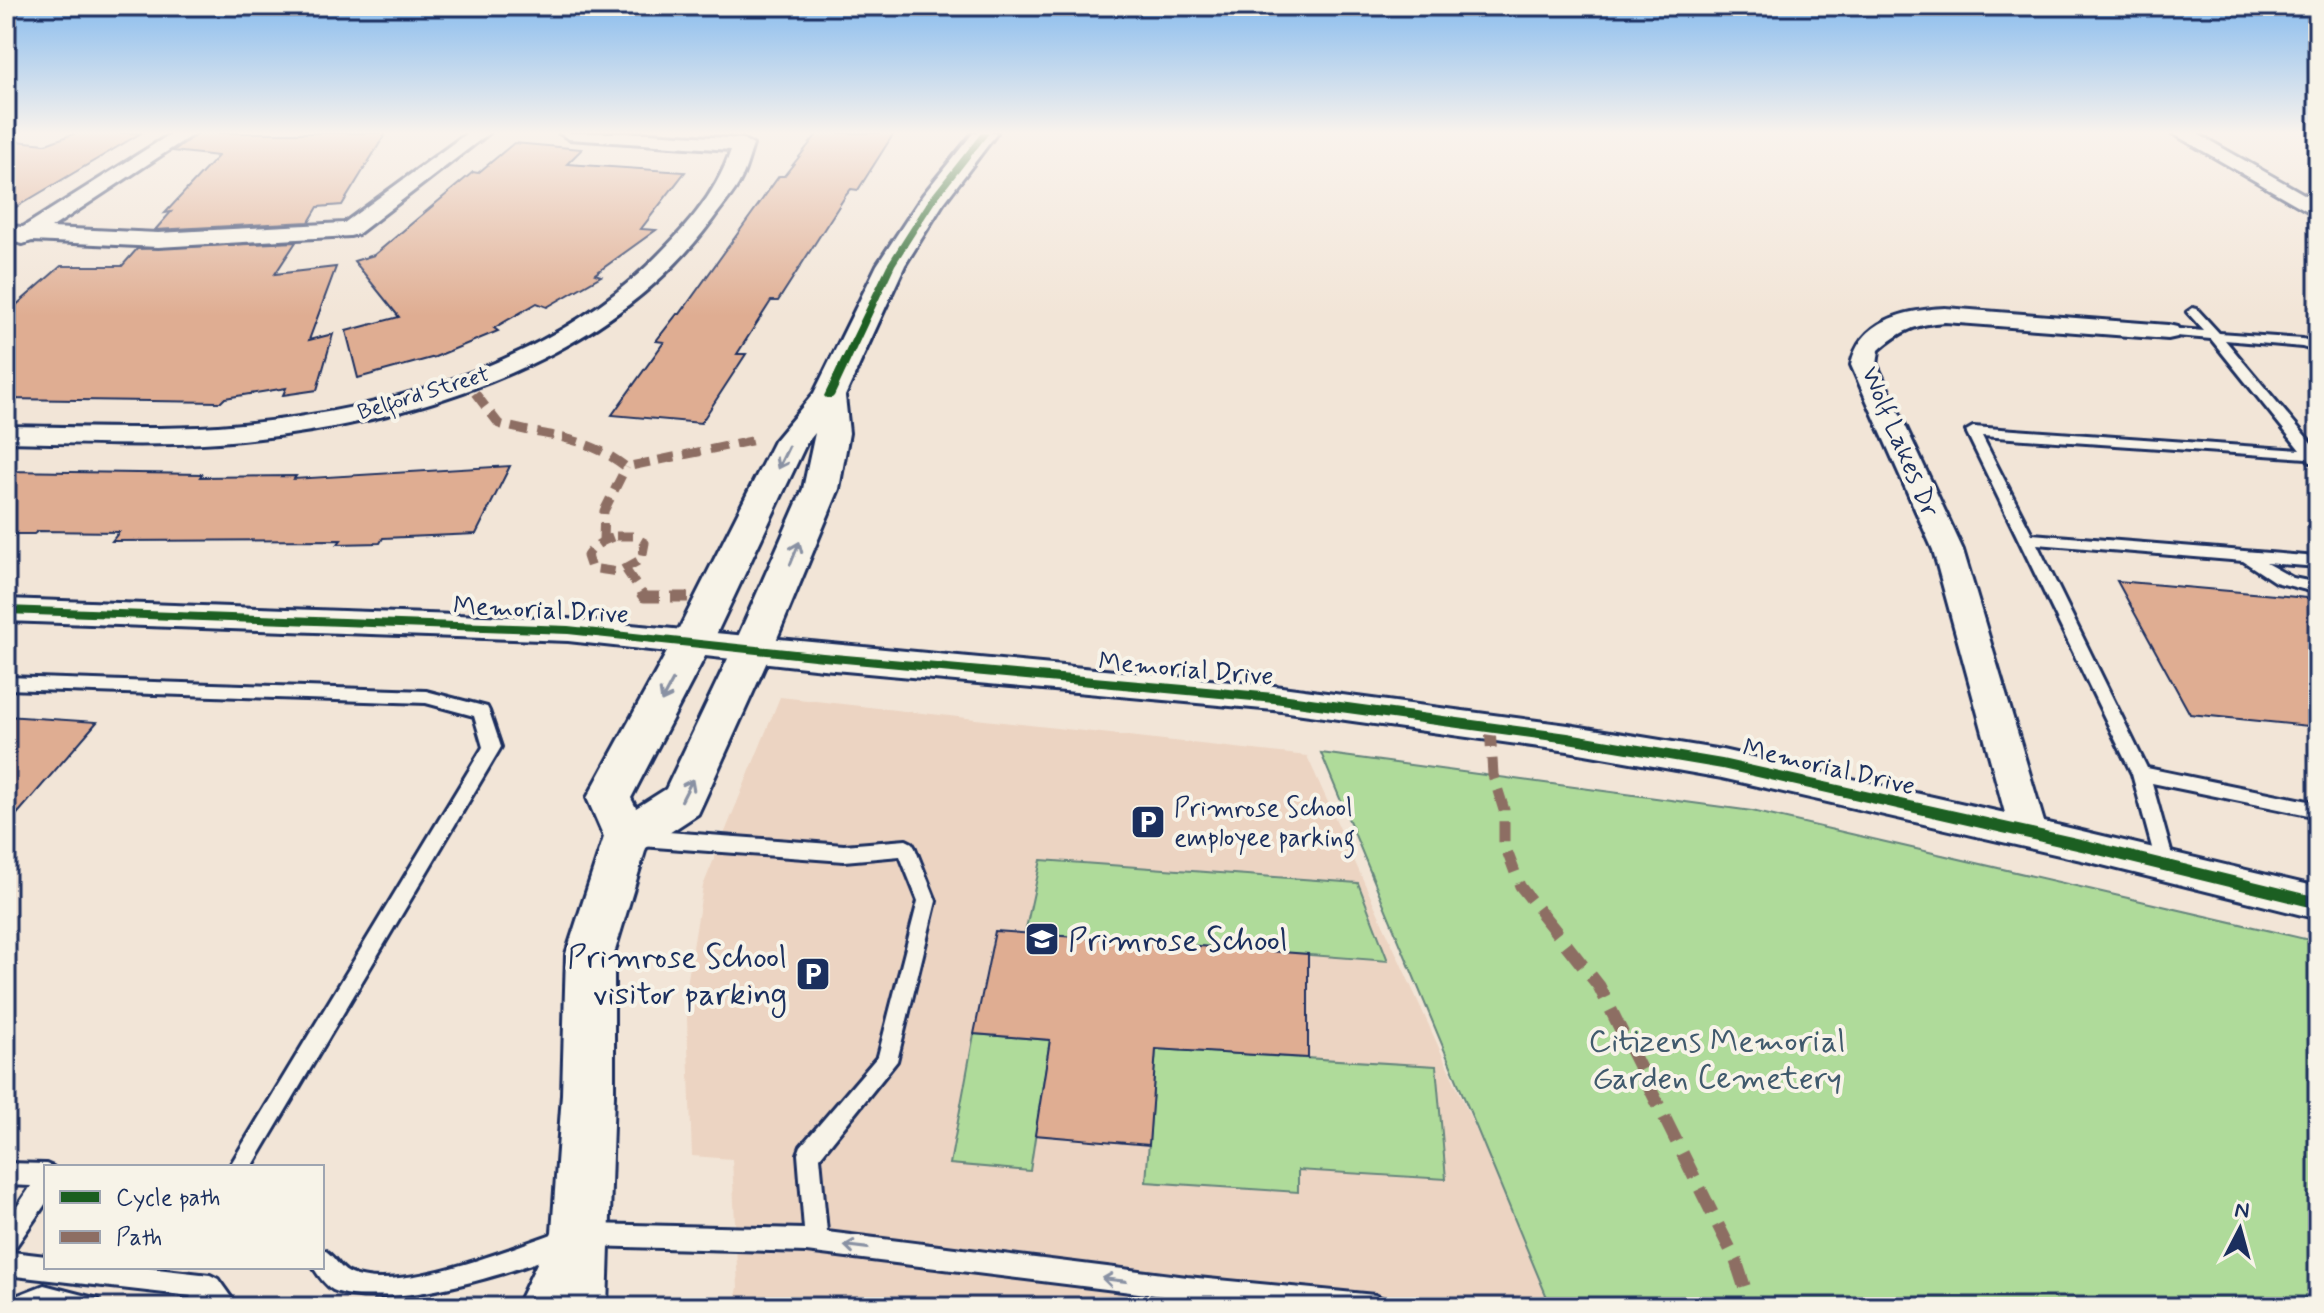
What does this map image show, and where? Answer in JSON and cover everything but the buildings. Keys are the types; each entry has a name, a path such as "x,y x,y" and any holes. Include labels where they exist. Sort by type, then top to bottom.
{"street":[{"path":"6,249 16,234 82,194"},
{"path":"16,234 158,240 350,229 397,194"},
{"name":"Belford Street","path":"6,434 169,437 249,431 361,412 441,390 527,357 598,319 643,286 674,256 721,194"},
{"path":"627,837 609,798 693,641 791,441 829,396 891,265 937,194"},
{"path":"2289,194 2318,211"},
{"name":"Wolf Lakes Dr","path":"2029,833 1948,550 1864,365 1867,348 1888,329 1910,316 1945,315 2168,332"},
{"path":"577,1307 588,1094 590,954 627,837 682,801 753,648 821,489 832,433 829,396"},
{"name":"Memorial Drive","path":"19,610 568,630 1274,698 1568,738 1722,764 2029,833 2318,903"},
{"path":"546,1307 581,1234"}],"lane":[{"path":"2193,312 2316,458"},
{"path":"2168,332 2303,343 2318,348"},
{"path":"2166,866 2141,774 1973,431 2316,458"},
{"path":"2027,538 2318,562"},
{"path":"2245,555 2278,580 2290,585 2318,588"},
{"path":"6,683 426,697 481,711 492,747 241,1165"},
{"path":"2141,774 2318,810"},
{"path":"627,837 844,853 906,848 927,901 887,1061 809,1154 817,1243"},
{"path":"6,1174 44,1175"},
{"path":"6,1243 44,1186"},
{"path":"324,1263 341,1283 372,1291 427,1286 581,1234 817,1243 1186,1298 1375,1307"},
{"path":"6,1263 204,1297 226,1307"},
{"path":"16,1307 44,1297 90,1307"}],"shaded area":[{"name":"Primrose School","path":"780,697 1307,756 1516,1218 1553,1307 733,1307 738,1288 732,1159 692,1156 686,991 703,886"}],"green space":[{"name":"Citizens Memorial Garden Cemetery","path":"1321,753 1752,811 2318,942 2318,1307 1551,1307"},
{"path":"1041,860 1358,883 1388,961 1025,933"},
{"path":"974,1034 1050,1040 1030,1171 950,1164"},
{"path":"1156,1049 1436,1066 1446,1179 1298,1170 1298,1192 1146,1182"}],"marked path":[{"path":"475,393 499,424 578,440 603,449 626,467 756,440"},
{"path":"603,540 604,511 626,467"},
{"path":"616,536 633,536 645,543 642,559 618,572 591,568 587,556 590,552 599,543 616,536"},
{"path":"626,570 644,597 688,597"},
{"path":"1490,727 1493,775 1504,810 1504,843 1520,886 1599,986 1736,1261 1751,1307"}],"cycle path":[{"path":"829,396 891,265 937,194"},
{"path":"6,610 568,630 823,657 1274,698 1568,738 1722,764 2090,847 2318,903"}],"place":[{"name":"Primrose School employee parking","path":"1148,822"},
{"name":"Primrose School","path":"1042,939"},
{"name":"Primrose School visitor parking","path":"813,974"}]}
